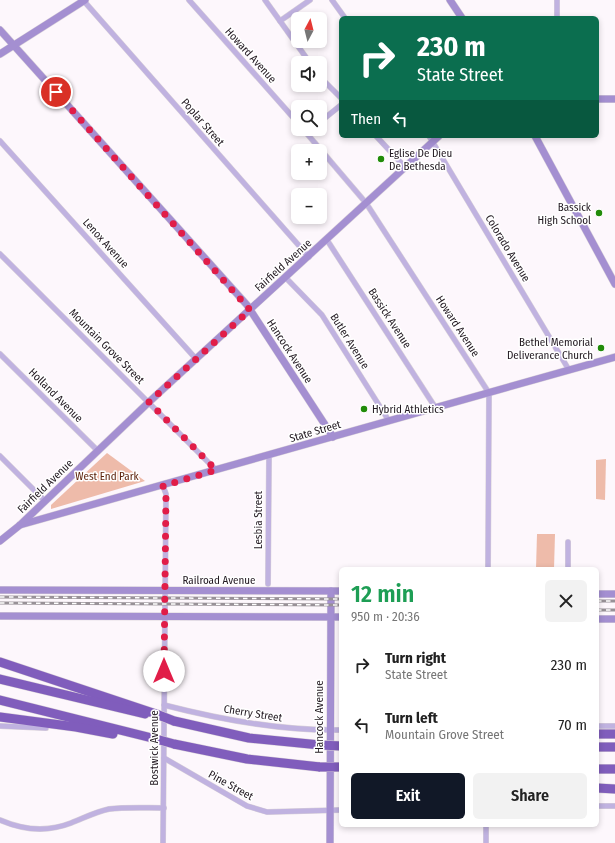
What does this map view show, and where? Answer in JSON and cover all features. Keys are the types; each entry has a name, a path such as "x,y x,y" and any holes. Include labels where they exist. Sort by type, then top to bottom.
{"highway":[{"path":"0,662 174,721 249,738 339,746"},
{"path":"0,679 156,715"},
{"path":"0,700 156,740 247,759 339,768"},
{"path":"0,717 156,740"},
{"path":"599,734 615,734"},
{"path":"599,747 615,747"},
{"path":"599,769 615,769"},
{"path":"599,788 615,789"}],"street":[{"path":"0,54 84,0"},
{"name":"Poplar Street","path":"84,0 309,257"},
{"name":"Howard Avenue","path":"189,0 291,115"},
{"path":"266,0 305,56"},
{"path":"280,21 310,0"},
{"path":"332,0 344,16"},
{"path":"450,0 461,16"},
{"path":"557,0 557,16"},
{"name":"Hancock Avenue","path":"0,30 250,310 333,437"},
{"path":"327,84 339,96"},
{"path":"599,99 615,99"},
{"path":"327,116 339,107"},
{"name":"Howard Avenue","path":"309,136 366,202 489,393"},
{"path":"378,138 404,166"},
{"path":"536,138 615,284"},
{"name":"Fairfield Avenue","path":"0,541 20,525 149,402 309,257 430,139"},
{"name":"Colorado Avenue","path":"430,139 569,370"},
{"name":"Lenox Avenue","path":"0,141 197,360"},
{"name":"Bassick Avenue","path":"327,240 436,407"},
{"name":"Mountain Grove Street","path":"0,254 216,470"},
{"name":"Butler Avenue","path":"286,278 322,315 389,421"},
{"name":"Holland Avenue","path":"0,354 98,451"},
{"name":"State Street","path":"20,525 163,486 615,357"},
{"path":"488,567 489,393"},
{"path":"0,456 42,504 41,513 46,518"},
{"name":"Lesbia Street","path":"268,584 269,456"},
{"name":"Bostwick Avenue","path":"163,486 166,494 163,843"},
{"path":"568,542 568,567"},
{"name":"Railroad Avenue","path":"0,590 339,591"},
{"name":"Hancock Avenue","path":"330,843 331,591"},
{"path":"599,594 615,594"},
{"path":"0,616 339,616"},
{"path":"599,619 615,619"},
{"name":"Cherry Street","path":"164,705 252,724 284,728 339,730"},
{"path":"0,726 46,728"},
{"path":"599,726 615,726"},
{"name":"Pine Street","path":"164,758 247,806 267,812 339,810"},
{"path":"599,806 615,806"},
{"path":"0,820 22,827 47,828 70,823 90,814 108,809 164,808"},
{"path":"486,827 486,843"}],"green space":[{"name":"West End Park","path":"107,453 145,481 51,509 51,505"},
{"path":"606,459 605,500 596,499 596,460"},
{"path":"537,534 555,534 554,567 536,567"}],"railway":[{"path":"0,597 339,599"},
{"path":"599,601 615,601"},
{"path":"0,603 339,605"},
{"path":"599,610 615,610"}],"place":[{"name":"Eglise De Dieu De Bethesda","path":"381,159"},
{"name":"Bassick High School","path":"599,213"},
{"name":"Bethel Memorial Deliverance Church","path":"601,348"},
{"name":"Hybrid Athletics","path":"364,409"}],"route":[{"path":"56,92 250,310 197,360 149,402 216,470 163,486 166,494 164,671"}]}
